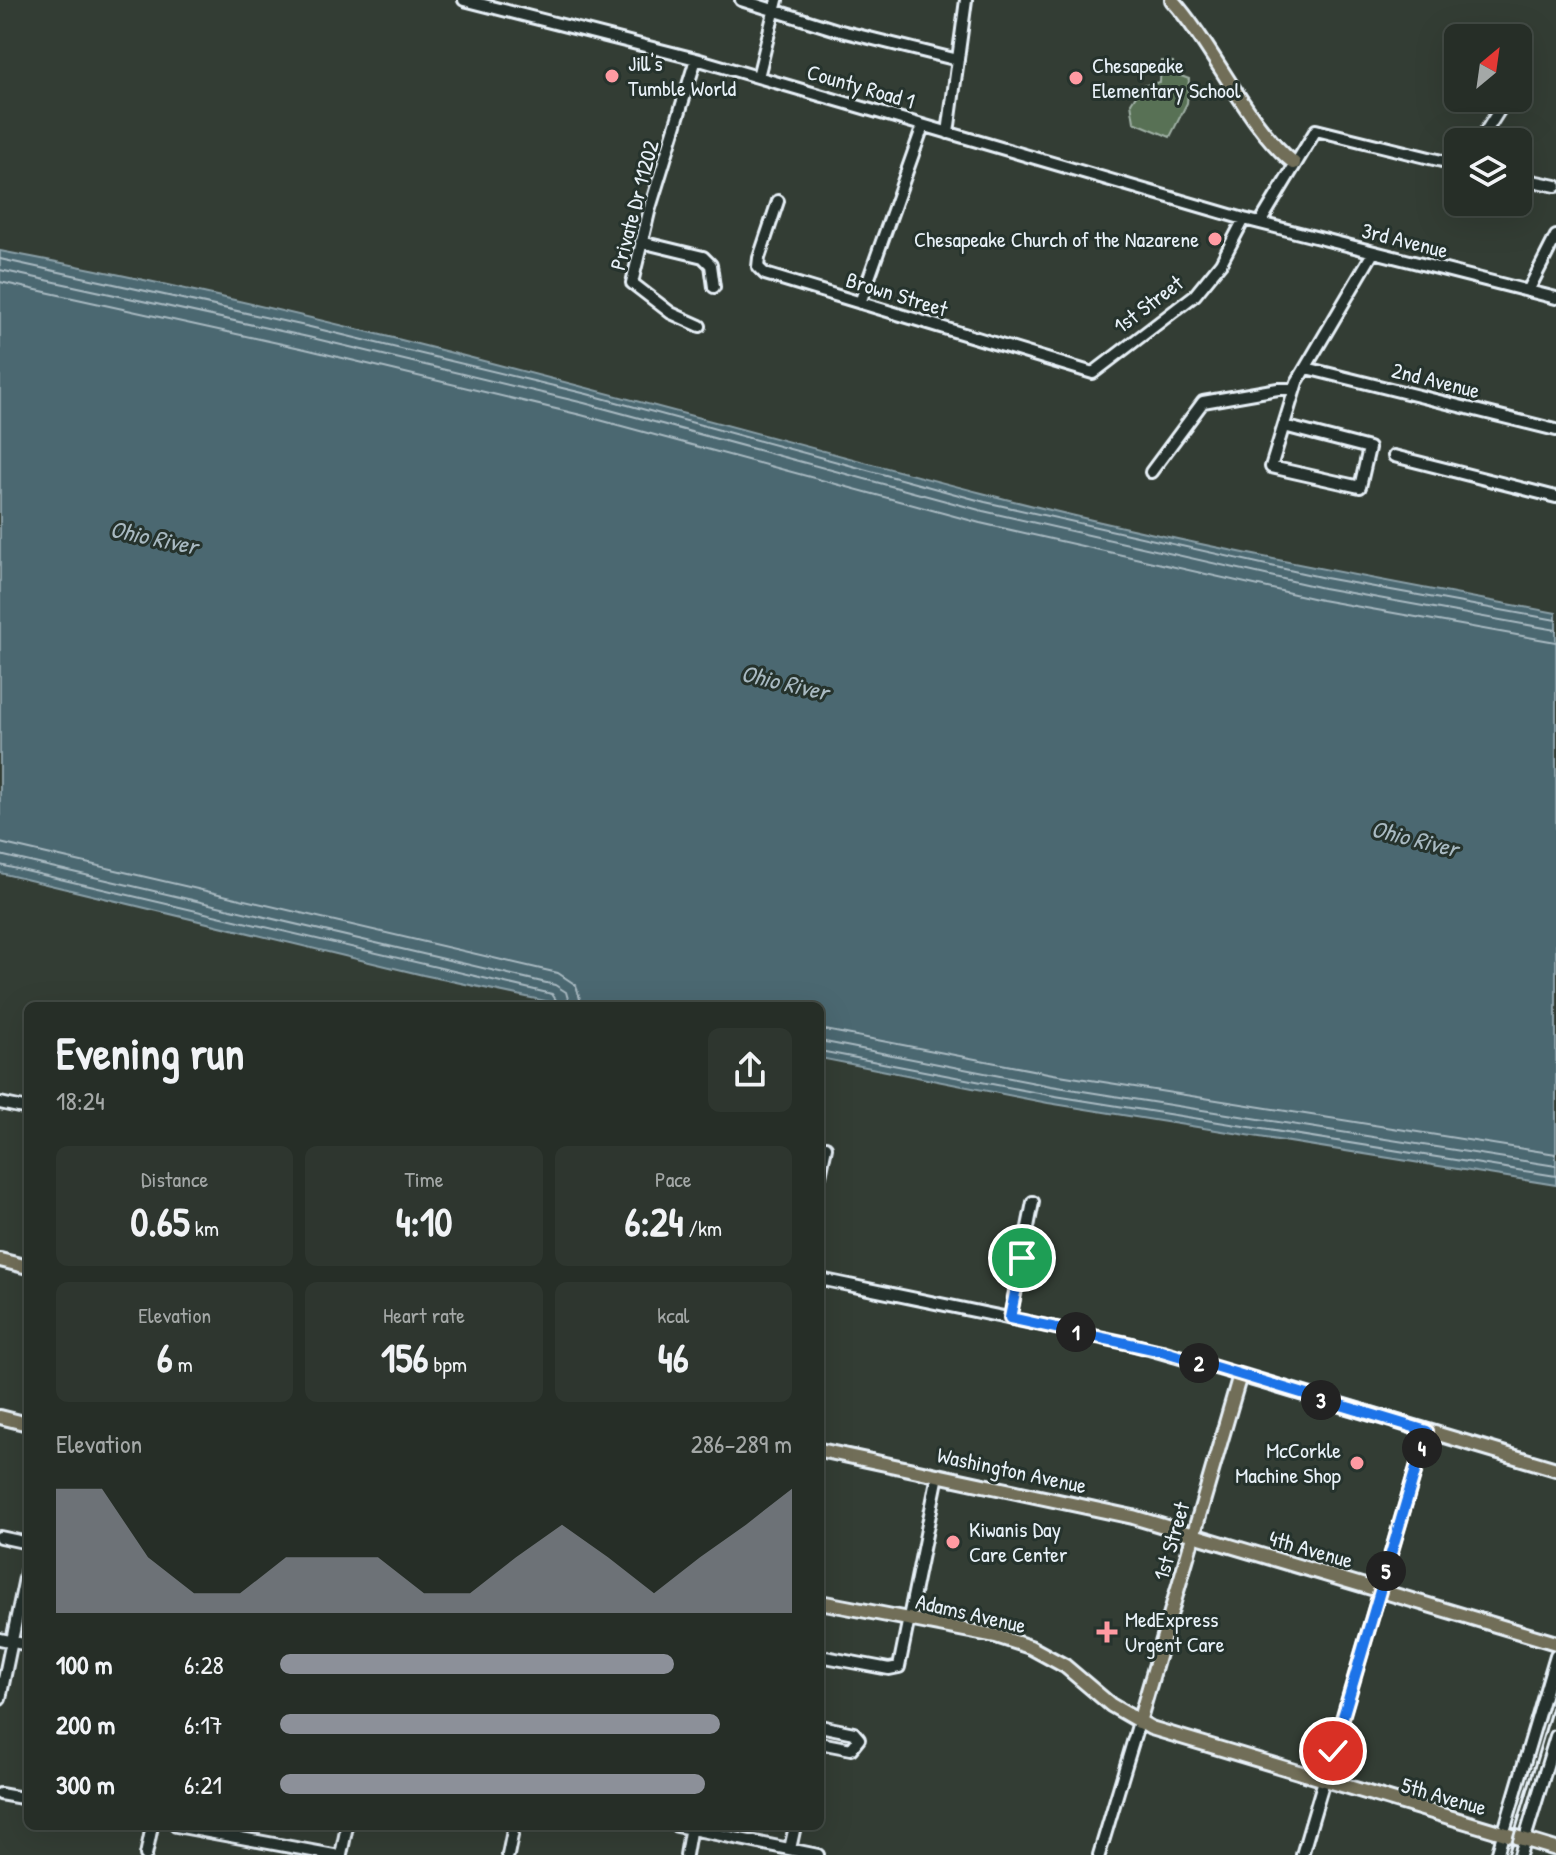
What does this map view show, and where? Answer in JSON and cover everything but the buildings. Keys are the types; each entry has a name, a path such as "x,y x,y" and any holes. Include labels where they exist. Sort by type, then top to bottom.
{"main road":[{"path":"1172,0 1206,42 1274,145 1294,163"},
{"path":"0,1260 24,1266"},
{"path":"1240,1375 1556,1469"},
{"name":"1st Street","path":"1139,1722 1240,1375"},
{"path":"0,1417 24,1423"},
{"name":"Washington Avenue","path":"824,1451 1114,1512 1193,1535"},
{"name":"4th Avenue","path":"1193,1535 1556,1643"},
{"name":"Adams Avenue","path":"824,1603 1012,1640 1042,1652 1139,1722"},
{"name":"5th Avenue","path":"1139,1722 1169,1735 1556,1849"}],"street":[{"name":"County Road 1","path":"464,0 506,4 1244,219"},
{"path":"741,0 776,5 958,60"},
{"path":"948,133 966,0"},
{"path":"758,77 776,5"},
{"name":"Private Dr 11202","path":"696,59 641,242 632,283 671,313 700,326"},
{"path":"860,303 923,126"},
{"path":"1260,223 1316,130 1444,162"},
{"path":"1532,181 1556,186"},
{"name":"Brown Street","path":"778,201 758,267 775,279 1093,373"},
{"name":"3rd Avenue","path":"1244,219 1556,298"},
{"name":"1st Street","path":"1093,373 1195,295 1214,274 1244,219"},
{"path":"1528,291 1556,236"},
{"path":"641,242 703,257 711,265 714,287"},
{"path":"1284,426 1369,448 1360,487 1271,467 1294,389 1373,253"},
{"name":"2nd Avenue","path":"1306,368 1556,430"},
{"path":"1151,472 1203,402 1294,389"},
{"path":"1394,456 1556,497"},
{"path":"0,1103 24,1108"},
{"path":"824,1156 826,1147"},
{"path":"1010,1318 1033,1202"},
{"path":"824,1280 1144,1347 1240,1375"},
{"path":"1302,1855 1427,1431"},
{"path":"824,1657 889,1669 899,1667 938,1475"},
{"path":"0,1537 24,1542"},
{"path":"0,1699 5,1640 24,1576"},
{"path":"1497,1855 1556,1655"},
{"name":"1st Street","path":"1099,1855 1139,1722"},
{"path":"824,1727 854,1733 859,1742 851,1749 824,1744"},
{"path":"1520,1855 1556,1736"},
{"path":"0,1794 24,1798"},
{"path":"146,1855 151,1830"},
{"path":"198,1830 334,1855"},
{"path":"341,1855 346,1830"},
{"path":"508,1855 513,1830"},
{"path":"686,1855 690,1830"},
{"path":"704,1830 818,1855"},
{"path":"790,1849 794,1830"}],"green space":[{"path":"1161,61 1173,62 1173,73 1189,79 1187,103 1170,137 1134,122 1131,103 1142,86 1160,82"}],"water":[{"name":"Ohio River","path":"0,251 371,332 982,493 1124,527 1556,613 1556,1185 1048,1103 824,1059 824,1002 550,1002 423,975 0,873"}],"railway":[{"path":"1508,1855 1556,1694"}],"place":[{"name":"Jill's Tumble World","path":"612,76"},
{"name":"Chesapeake Elementary School","path":"1076,78"},
{"name":"Chesapeake Church of the Nazarene","path":"1215,239"},
{"name":"McCorkle Machine Shop","path":"1357,1463"},
{"name":"Kiwanis Day Care Center","path":"953,1542"},
{"name":"MedExpress Urgent Care","path":"1107,1632"}],"route":[{"path":"1022,1258 1010,1318 1162,1351 1427,1431 1333,1751"}]}
